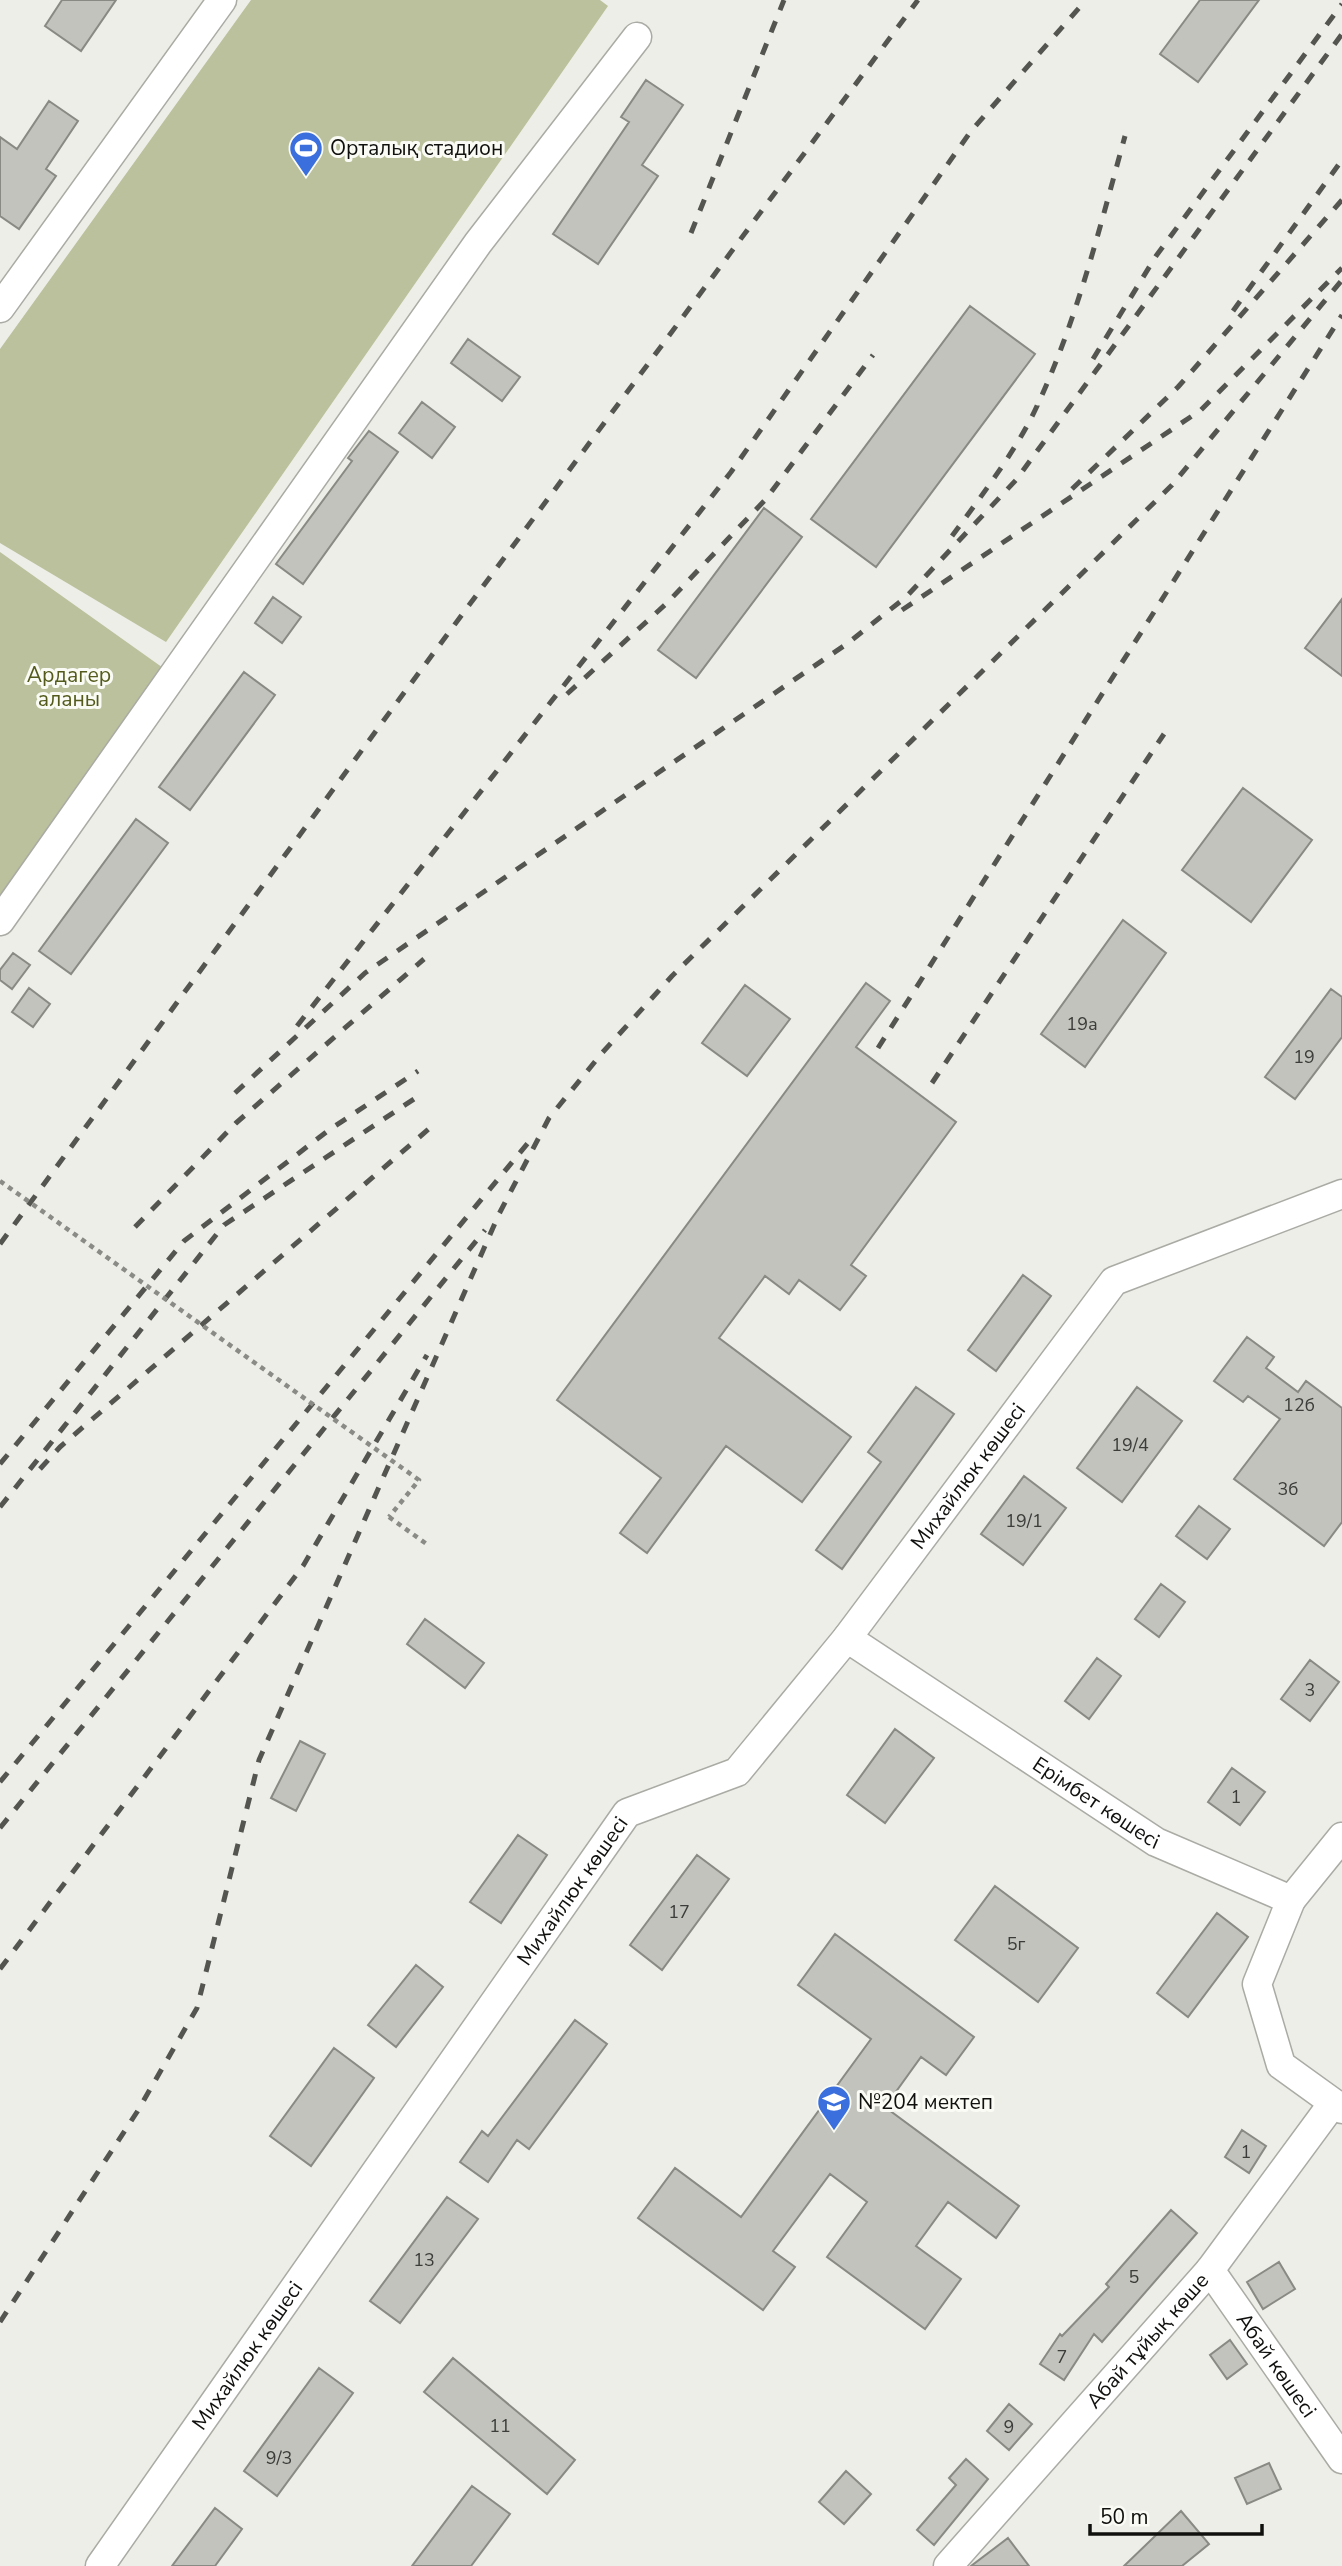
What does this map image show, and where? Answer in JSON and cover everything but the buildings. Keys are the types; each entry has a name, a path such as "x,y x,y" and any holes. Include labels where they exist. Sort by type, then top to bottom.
{"street":[{"path":"0,308 222,0"},
{"path":"0,921 478,243 637,37"},
{"name":"Михайлюк көшесі","path":"100,2566 627,1813 737,1772 847,1638 1114,1281 1342,1194"},
{"name":"Ерімбет көшесі","path":"847,1638 1156,1842 1291,1900"},
{"path":"1338,2106 1281,2065 1257,1984 1291,1900 1342,1837"},
{"name":"Абай тұйық көше","path":"948,2566 1210,2270 1338,2106"},
{"name":"Абай көшесі","path":"1210,2270 1342,2459"}],"path":[{"path":"0,1181 419,1480 388,1517 428,1545"}],"green space":[{"name":"Орталық стадион","path":"251,0 600,0 608,6 166,642 0,543 0,349"},
{"name":"Ардагер аланы","path":"0,552 166,670 0,904"}],"railway":[{"path":"691,233 784,0"},
{"path":"0,1244 395,705 918,0"},
{"path":"297,1026 731,472 971,131 1086,0"},
{"path":"1093,359 1156,256 1342,4"},
{"path":"235,1093 365,973 848,643 906,597 1016,480 1342,34"},
{"path":"952,536 1020,439 1037,406 1087,273 1125,136"},
{"path":"1233,311 1342,160"},
{"path":"1072,489 1178,387 1342,200"},
{"path":"902,610 1201,410 1342,268"},
{"path":"0,2322 137,2112 197,2008 259,1760 499,1214 549,1118 602,1053 672,976 1172,485 1342,280"},
{"path":"878,1048 1342,315"},
{"path":"567,694 667,603 766,499 873,355"},
{"path":"932,1083 1164,734"},
{"path":"135,1227 236,1123 424,959"},
{"path":"0,1464 184,1241 329,1130 418,1071"},
{"path":"0,1507 224,1225 417,1097"},
{"path":"40,1469 60,1447 431,1127"},
{"path":"0,1782 528,1143"},
{"path":"0,1828 485,1230"},
{"path":"0,1969 303,1566 427,1355"}],"place":[{"name":"Орталық стадион","path":"306,178"},
{"name":"№204 мектеп","path":"834,2132"}]}
